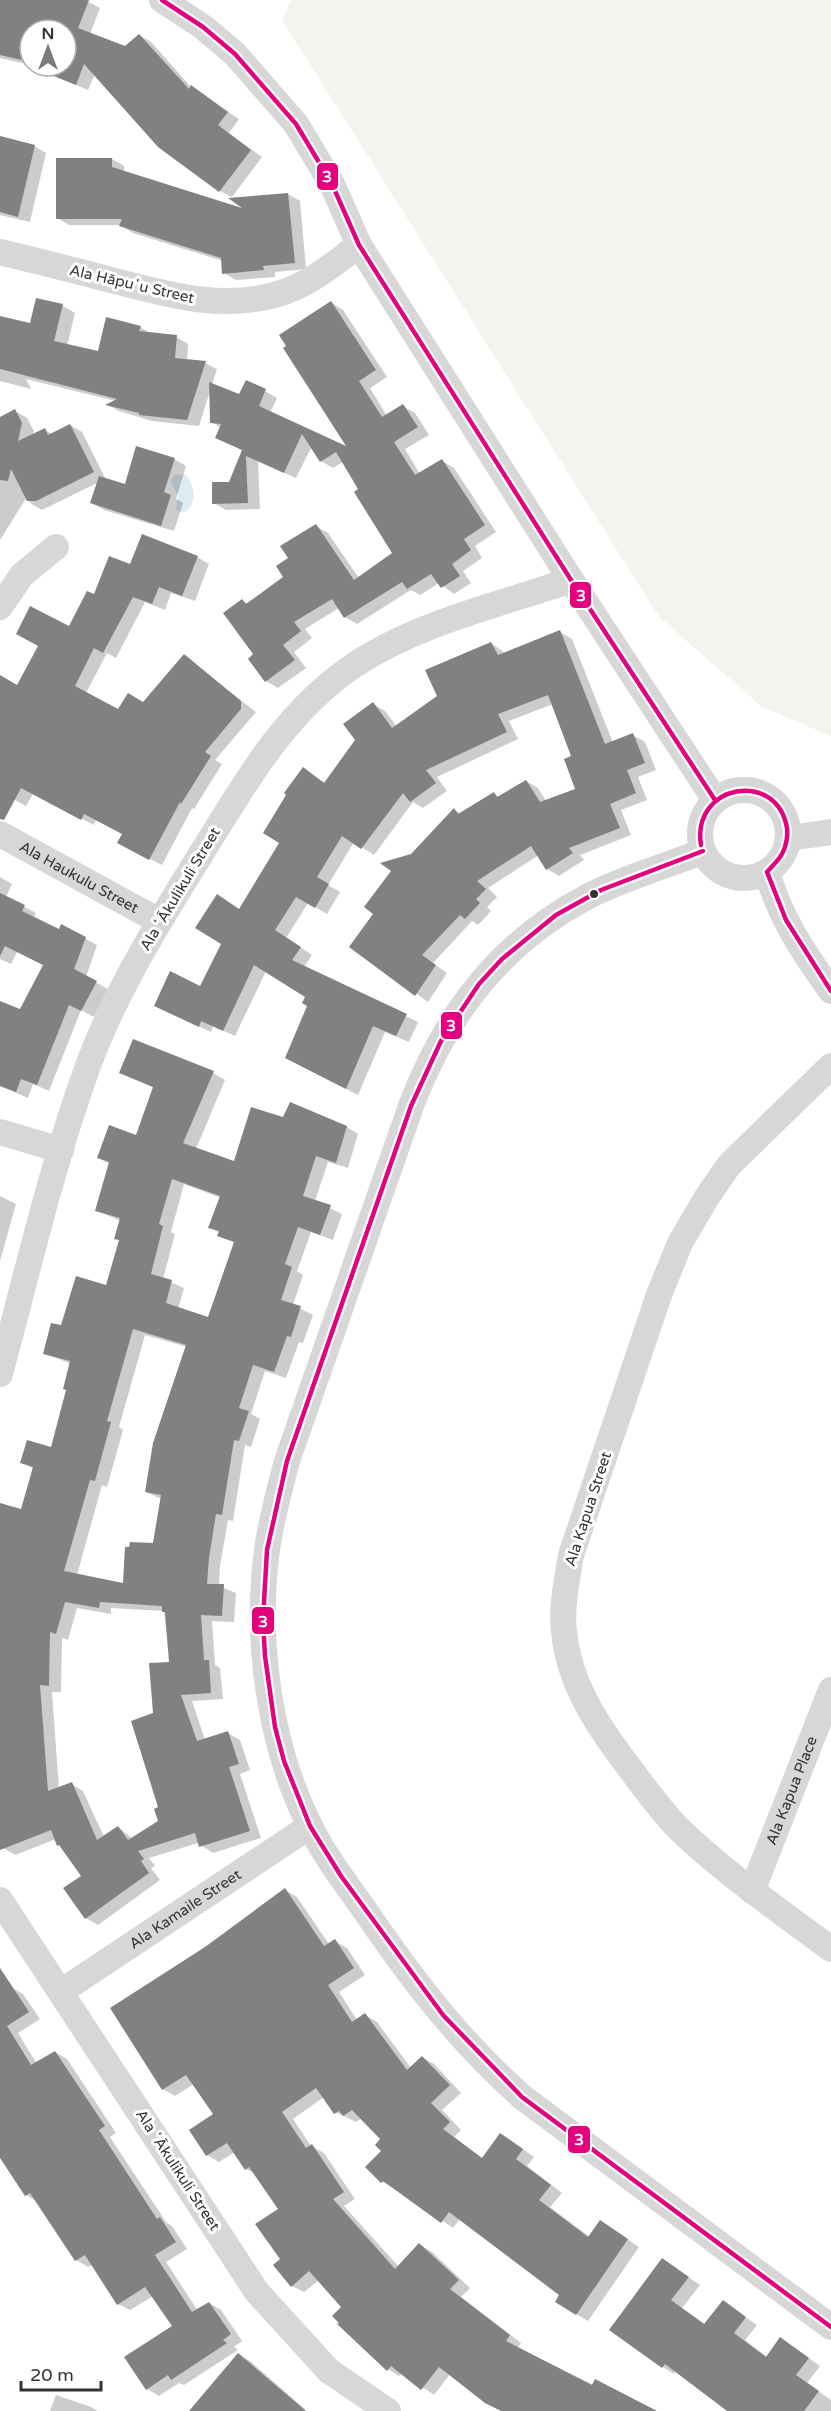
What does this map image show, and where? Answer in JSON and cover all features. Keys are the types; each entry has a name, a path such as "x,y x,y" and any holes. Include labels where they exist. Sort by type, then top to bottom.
{"street":[{"path":"162,0 222,43 296,124 332,184 359,245 571,580 715,800"},
{"name":"Ala Hāpuʻu Street","path":"0,252 175,296 233,302 279,294 296,287 325,271 359,245"},
{"path":"0,607 22,575 56,547"},
{"name":"Ala ʻĀkulikuli Street","path":"0,1374 61,1150 90,1062 121,990 159,921 246,781 275,740 312,699 354,666 407,638 571,580"},
{"path":"743,789 758,791 771,798 782,809 788,823 789,838 786,852 767,872 753,878 738,878 723,873 711,864 703,852 700,824 715,800 728,792 743,789"},
{"path":"789,838 831,832"},
{"name":"Ala Haukulu Street","path":"0,834 159,921"},
{"path":"703,852 589,896 542,923 481,982 455,1014 434,1050 421,1079 287,1461 274,1509 263,1590 268,1680 290,1778 310,1826 413,1980 446,2022 483,2062 562,2128 831,2327"},
{"path":"767,872 778,907 797,944 831,991"},
{"name":"Ala Kapua Street","path":"831,1066 729,1165 707,1197 681,1243 660,1292 571,1555 564,1591 564,1632 572,1668 591,1714 647,1791 676,1826 752,1891 831,1949"},
{"path":"0,1132 61,1150"},
{"name":"Ala Kapua Place","path":"752,1891 831,1690"},
{"name":"Ala Kamaile Street","path":"62,1991 310,1826"},
{"name":"Ala ʻĀkulikuli Street","path":"0,1900 62,1991 257,2292 329,2371 388,2411"}],"shaded area":[{"path":"291,0 831,0 831,736 762,707 659,617 282,20"},
{"path":"185,474 194,495 191,506 182,513 176,509 178,495 170,481 175,475"}],"building":[{"path":"0,0 89,0 78,28 78,18 18,18 18,59 0,55"},
{"path":"78,28 125,46 139,34 189,89 191,85 228,112 218,125 251,150 219,192 158,147 84,64 76,85 59,78 78,78"},
{"path":"0,136 35,145 18,217 0,212"},
{"path":"56,158 112,158 112,167 242,208 228,198 288,193 295,263 263,266 264,270 222,274 221,258 119,226 122,219 56,219"},
{"path":"36,298 63,304 54,341 98,351 106,317 141,326 139,331 177,335 175,358 206,361 187,420 139,415 139,413 105,405 117,399 0,369 0,316 30,323"},
{"path":"331,301 376,370 359,381 382,417 403,404 418,427 394,442 415,475 442,459 485,525 464,539 471,550 452,564 460,576 441,588 431,574 407,589 402,582 344,618 332,599 294,622 301,631 283,645 295,660 265,682 248,659 253,654 223,613 242,599 246,604 283,577 276,566 288,558 280,546 316,524 354,580 392,553 354,492 358,489 336,452 320,462 302,434 284,473 246,456 248,503 212,504 212,482 229,482 242,450 215,438 221,424 210,423 209,382 239,394 246,380 266,389 259,406 346,446 283,348 286,346 279,335"},
{"path":"15,409 22,423 18,441 45,428 48,435 70,424 94,472 36,501 27,501 11,469 8,481 0,480 0,417"},
{"path":"136,446 175,458 164,492 171,495 161,526 90,503 99,476 125,484"},
{"path":"142,534 198,556 182,596 159,587 152,604 133,597 103,653 94,648 75,686 118,709 128,693 143,702 184,654 241,701 241,709 205,752 211,756 181,804 180,802 149,860 117,843 122,834 84,814 81,820 21,788 4,820 0,819 0,675 17,685 38,646 16,634 30,606 69,626 87,591 94,594 109,556 130,564"},
{"path":"560,630 605,744 633,733 645,763 627,770 636,793 610,804 620,828 569,848 573,853 546,870 531,846 477,881 486,889 476,899 480,903 465,919 460,915 422,955 436,965 415,996 349,947 373,914 364,907 391,871 380,863 411,854 454,808 458,814 494,792 497,797 526,780 540,802 575,789 564,759 571,756 548,695 498,714 507,732 426,770 436,783 410,802 403,793 361,849 342,836 317,877 329,884 315,908 296,897 275,930 301,947 292,960 407,1014 396,1036 373,1026 346,1089 285,1058 307,1006 302,1003 305,997 254,965 223,1031 201,1021 199,1027 154,1006 170,971 200,986 221,944 195,928 217,894 239,909 279,843 263,833 286,795 284,793 303,767 324,783 355,740 343,724 373,702 392,728 437,696 425,670 491,642 498,655"},
{"path":"0,893 25,905 22,911 59,929 61,924 86,937 74,969 97,981 81,1011 69,1005 37,1085 21,1079 16,1092 0,1086 0,1001 20,1009 43,965 5,946 0,956"},
{"path":"133,1039 214,1071 183,1143 234,1161 251,1107 283,1117 290,1102 347,1126 336,1163 316,1156 303,1196 331,1205 320,1235 298,1227 285,1264 292,1267 281,1300 301,1306 291,1337 287,1336 274,1372 253,1365 239,1408 249,1411 239,1441 234,1440 222,1515 216,1514 209,1558 207,1584 224,1584 222,1616 201,1615 204,1660 209,1660 211,1693 181,1695 197,1741 228,1731 239,1764 229,1767 250,1831 199,1847 195,1833 138,1851 149,1873 85,1919 63,1888 81,1876 59,1845 57,1846 51,1830 0,1850 0,1503 21,1509 33,1467 20,1463 27,1440 51,1447 66,1390 63,1389 70,1361 43,1354 51,1323 61,1325 76,1276 106,1285 119,1240 114,1239 120,1218 95,1211 109,1162 97,1158 109,1125 136,1135 153,1087 119,1073","holes":["172,1179 220,1196 208,1228 219,1231 217,1236 234,1242 208,1317 166,1303 172,1280 151,1274 163,1226 159,1224","133,1329 186,1345 153,1443 145,1492 161,1495 153,1543 130,1542 129,1547 125,1547 123,1583 64,1571 90,1480 95,1481 111,1422 107,1421","65,1602 99,1608 100,1602 162,1606 162,1612 165,1612 169,1662 149,1663 153,1713 131,1721 158,1807 154,1809 158,1821 128,1840 118,1826 97,1840 72,1782 48,1791 40,1685 49,1686 50,1632 56,1634"]},
{"path":"285,1888 324,1946 335,1939 354,1968 328,1985 352,2022 365,2013 407,2070 422,2056 450,2085 431,2103 450,2122 443,2129 482,2158 500,2133 523,2149 516,2159 551,2185 539,2200 588,2237 600,2220 628,2239 576,2315 555,2302 559,2295 449,2212 441,2223 383,2181 381,2183 365,2167 381,2151 375,2145 380,2139 352,2110 343,2116 339,2111 334,2114 316,2088 282,2112 306,2148 312,2144 344,2192 333,2199 395,2269 419,2243 459,2280 450,2289 510,2335 506,2341 592,2385 595,2379 657,2411 501,2411 485,2403 439,2367 421,2390 391,2366 387,2371 337,2324 339,2323 332,2316 341,2307 309,2271 291,2287 273,2265 280,2259 255,2224 278,2209 249,2167 245,2170 227,2143 206,2156 189,2130 213,2114 186,2075 162,2090 110,2008 205,1947"},
{"path":"0,1968 29,2012 7,2026 31,2065 55,2051 105,2126 99,2130 157,2219 160,2217 176,2242 155,2255 192,2312 209,2302 231,2334 223,2340 227,2343 171,2380 168,2375 146,2390 124,2357 172,2326 145,2287 117,2305 85,2255 75,2261 30,2193 25,2196 0,2158"},
{"path":"662,2258 689,2277 671,2300 704,2324 723,2300 746,2317 734,2333 766,2357 780,2337 809,2358 796,2375 819,2391 804,2411 727,2411 665,2364 662,2368 609,2330"},
{"path":"238,2353 306,2411 189,2411"}],"transit line":[{"name":"3","path":"162,0 203,27 235,54 296,124 332,184 359,245 571,580 715,800"},
{"name":"3","path":"701,845 701,824 709,808 721,797 736,792 753,791 768,797 780,809 787,834 782,854 767,872"},
{"name":"3","path":"703,851 601,890 556,915 502,959 479,984 441,1041 411,1106 287,1461 267,1550 263,1620 265,1656 275,1727 284,1761 310,1826 341,1876 443,2015 522,2097 831,2327"},
{"name":"3","path":"767,872 786,920 831,991"}]}
